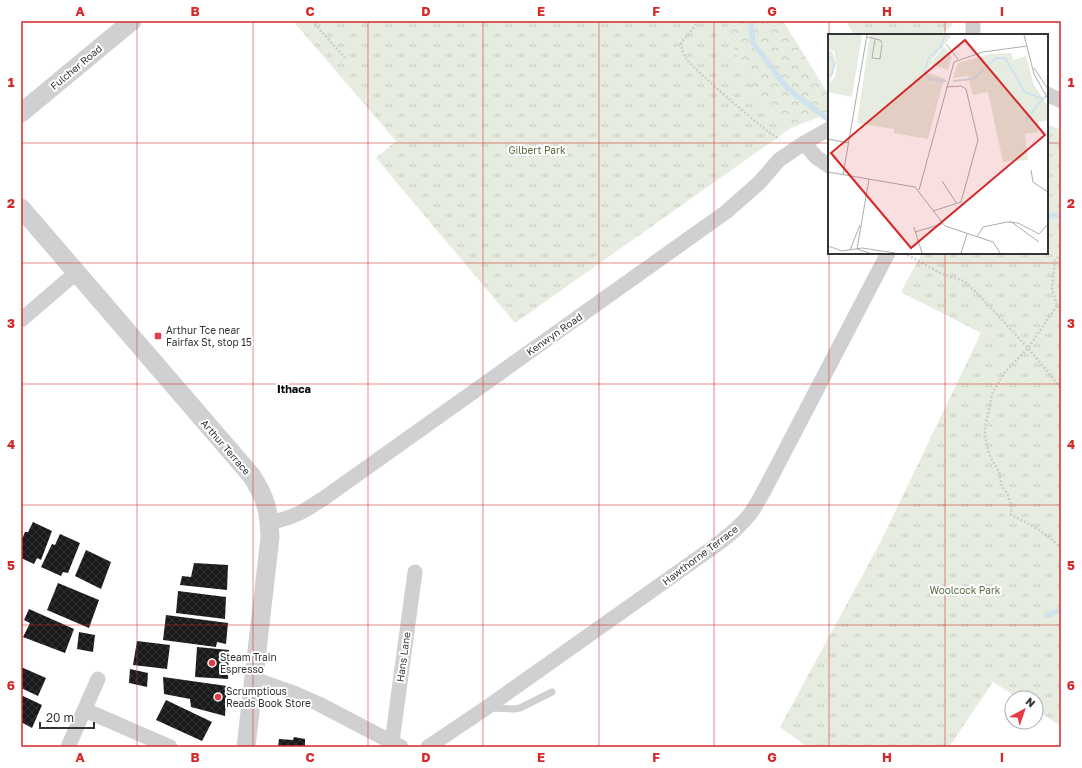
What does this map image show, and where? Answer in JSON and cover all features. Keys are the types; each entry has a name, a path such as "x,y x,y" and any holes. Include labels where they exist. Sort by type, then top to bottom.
{"street":[{"path":"973,21 973,34"},
{"name":"Fulcher Road","path":"21,113 126,23"},
{"path":"1048,94 1061,101"},
{"name":"Kenwyn Road","path":"270,522 290,518 299,514 334,491 726,212 759,183 779,160 804,143 828,130"},
{"path":"804,143 816,157 828,165"},
{"name":"Arthur Terrace","path":"21,208 251,475 264,497 270,522 270,537 246,747"},
{"name":"Hawthorne Terrace","path":"428,747 486,708 715,546 731,534 742,523 751,513 766,487 887,254"},
{"path":"21,320 77,272"},
{"name":"Hans Lane","path":"397,745 415,572"},
{"path":"68,747 98,679"},
{"path":"254,679 294,693 319,704 397,745"},
{"path":"84,710 170,747"}],"lane":[{"path":"486,708 520,708 552,692"}],"path":[{"path":"312,21 345,58"},
{"path":"699,21 681,44 686,60 777,138 804,143"},
{"path":"906,254 942,274 964,281 1028,348 1061,388"},
{"path":"1061,254 1055,261 1052,288 1056,306 1028,348 1004,373 992,394 985,428 985,437 989,454 999,472 1002,487 1007,493 1011,505 1011,515 1025,521 1051,538 1061,548"},
{"path":"1056,306 1061,308"}],"green space":[{"name":"Gilbert Park","path":"293,21 730,21 725,32 756,94 791,128 515,323 376,158 396,141"},
{"path":"730,21 783,21 828,93 828,113 791,128 756,94 725,32"},
{"path":"846,21 952,21 952,26 940,34 853,34"},
{"name":"Woolcock Park","path":"1048,124 1061,130 1061,726 1044,715 1044,690 1006,690 993,682 949,747 807,747 780,727 881,541 981,333 901,292 921,254 1048,254"}],"building":[{"path":"33,522 52,531 41,560 37,558 34,564 21,558 21,541 25,532 28,532"},
{"path":"60,534 80,543 68,573 63,572 61,576 41,567 52,544 55,545"},
{"path":"86,550 111,562 101,589 75,576"},
{"path":"194,563 228,565 227,590 180,585 182,576 191,577"},
{"path":"58,583 99,600 89,628 47,610"},
{"path":"178,591 226,597 225,619 176,613"},
{"path":"29,609 74,629 65,653 23,637 30,623 24,620"},
{"path":"166,615 228,623 226,644 217,642 216,647 163,640"},
{"path":"79,632 95,635 93,652 77,649"},
{"path":"137,641 170,645 167,669 133,665"},
{"name":"Steam Train Espresso","path":"197,647 229,650 228,679 195,677"},
{"path":"21,667 46,678 38,696 21,688"},
{"path":"130,669 148,673 147,687 129,683"},
{"path":"163,677 227,686 225,716 191,707 190,699 164,694"},
{"path":"21,695 42,705 32,728 21,722"},
{"path":"166,700 212,722 202,741 156,720"},
{"path":"294,737 305,739 305,747 278,747 279,739 293,740"}],"waterway":[{"path":"751,21 753,43 788,89 828,119"},
{"path":"1048,216 1061,215"},
{"path":"1047,615 1061,610"}],"place":[{"name":"Arthur Tce near Fairfax St, stop 15","path":"158,336"},
{"name":"Steam Train Espresso","path":"212,663"},
{"name":"Scrumptious Reads Book Store","path":"218,697"}],"district":[{"name":"Ithaca","path":"294,389"}]}
